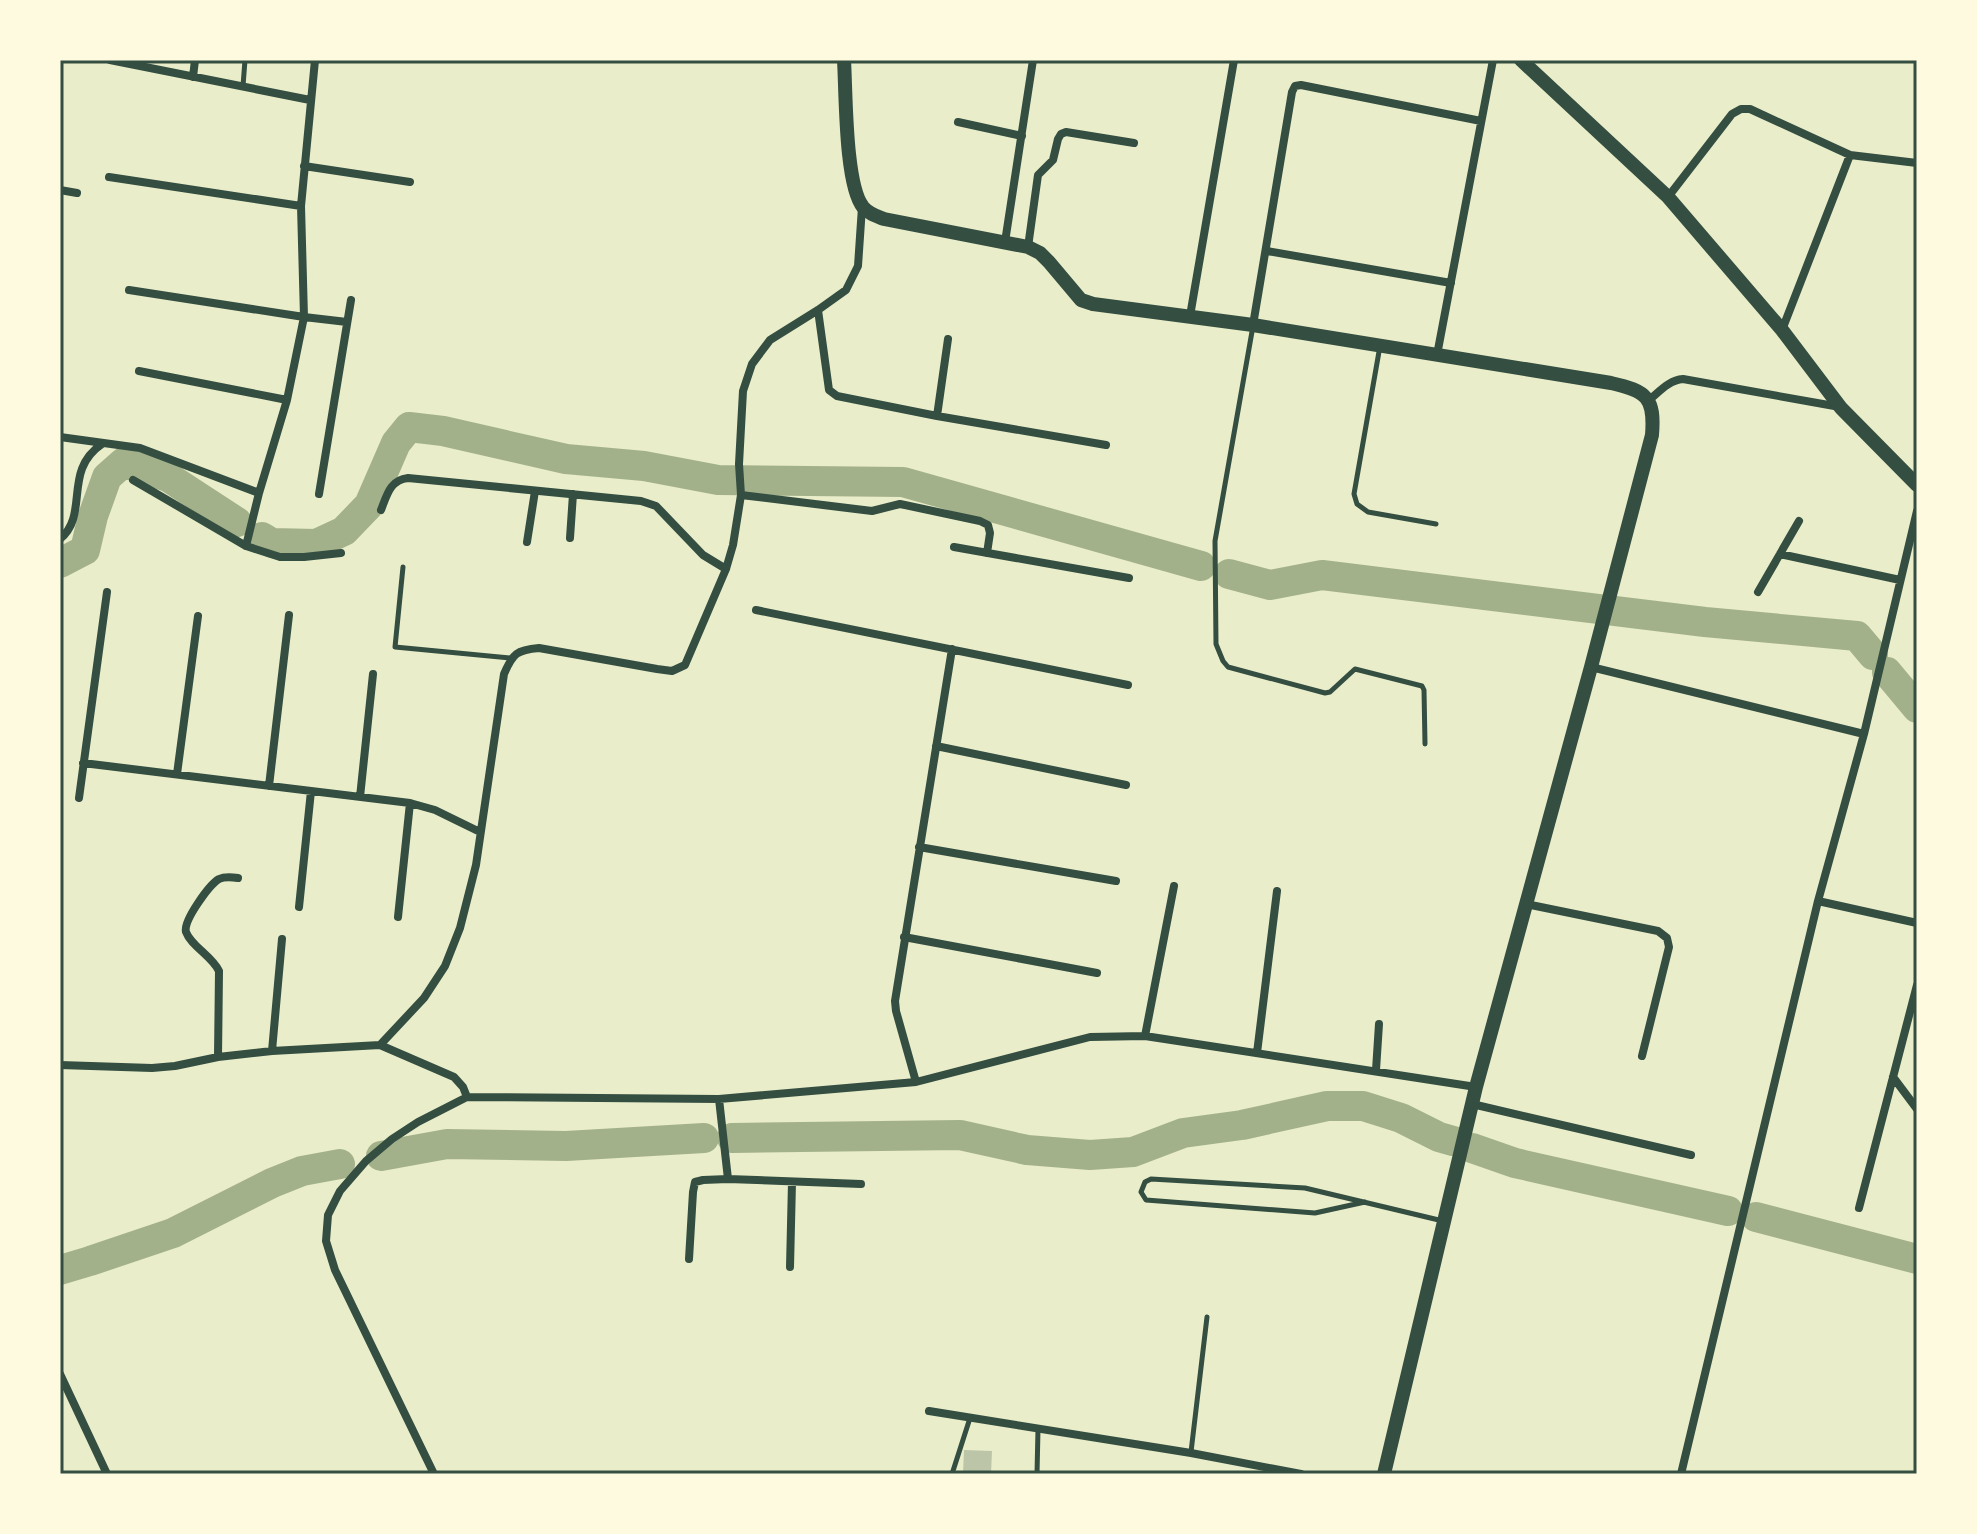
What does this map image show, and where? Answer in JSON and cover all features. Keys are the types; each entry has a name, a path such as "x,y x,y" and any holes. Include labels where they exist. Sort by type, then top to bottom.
{"main road":[{"path":"844,60 851,176 862,206 871,215 1028,247 1040,253 1081,300 1093,304 1253,325 1611,383 1631,387 1649,400 1654,415 1652,435 1476,1087 1384,1474"},
{"path":"1521,60 1668,197 1782,330 1841,408 1917,485"}],"street":[{"path":"110,60 310,100"},
{"path":"193,77 195,60"},
{"path":"246,546 287,400 304,317 301,206 315,60"},
{"path":"1005,242 1033,60"},
{"path":"1190,316 1234,60"},
{"path":"1437,355 1493,60"},
{"path":"1253,325 1295,86 1481,121"},
{"path":"1668,197 1732,114 1741,109 1769,116 1850,155 1917,163"},
{"path":"958,122 1022,136"},
{"path":"1028,247 1038,175 1053,160 1061,134 1066,132 1134,143"},
{"path":"1782,330 1850,155"},
{"path":"304,166 410,182"},
{"path":"109,177 301,206"},
{"path":"60,190 77,193"},
{"path":"380,1045 424,998 445,966 460,928 476,865 504,674 511,658 522,650 539,648 672,671 685,665 726,569 733,545 741,495 739,464 743,391 752,364 770,340 846,290 858,266 862,206"},
{"path":"1267,251 1451,283"},
{"path":"129,290 347,322"},
{"path":"319,494 351,300"},
{"path":"818,310 829,390 837,396 1106,445"},
{"path":"937,416 948,339"},
{"path":"139,371 287,400"},
{"path":"1649,400 1676,379 1683,379 1841,408"},
{"path":"60,437 140,448 259,493"},
{"path":"60,539 69,532 74,518 81,469 90,452 102,444"},
{"path":"381,510 389,490 400,479 408,478 649,502 662,511 703,555 726,569"},
{"path":"133,480 246,546 280,557 341,553"},
{"path":"527,542 535,491"},
{"path":"570,538 573,494"},
{"path":"741,495 872,511 900,504 980,521 988,525 990,533 987,553"},
{"path":"1681,1474 1818,901 1864,734 1917,511"},
{"path":"1758,592 1799,521"},
{"path":"954,547 1129,578"},
{"path":"1780,554 1900,580"},
{"path":"79,798 107,592"},
{"path":"756,610 1128,685"},
{"path":"269,786 289,615"},
{"path":"177,774 198,616"},
{"path":"916,1082 895,1001 952,649"},
{"path":"1591,667 1864,734"},
{"path":"360,797 373,674"},
{"path":"936,746 1126,785"},
{"path":"83,763 410,803 435,810 480,832"},
{"path":"299,907 311,791"},
{"path":"398,917 410,803"},
{"path":"919,847 1116,881"},
{"path":"218,1057 219,971 186,933 186,924 214,884 221,878 238,878"},
{"path":"1145,1036 1174,886"},
{"path":"1257,1053 1277,891"},
{"path":"1818,901 1917,923"},
{"path":"1526,904 1658,931 1667,938 1669,947 1642,1056"},
{"path":"904,937 1097,973"},
{"path":"272,1051 282,939"},
{"path":"1859,1208 1917,985"},
{"path":"1376,1070 1379,1024"},
{"path":"434,1474 335,1270 326,1241 328,1215 340,1191 366,1161 418,1122 467,1097 719,1099 916,1082 1090,1037 1145,1036 1476,1087"},
{"path":"60,1065 152,1068 272,1051 380,1045 454,1077 467,1097"},
{"path":"1893,1077 1917,1109"},
{"path":"719,1099 728,1179"},
{"path":"1472,1104 1691,1155"},
{"path":"689,1259 695,1182 728,1179 861,1184"},
{"path":"790,1267 792,1182"},
{"path":"60,1374 107,1474"},
{"path":"929,1411 1301,1474"}],"lane":[{"path":"243,86 245,60"},
{"path":"1253,325 1215,541 1216,644 1228,667 1325,693 1355,669 1422,686 1425,744"},
{"path":"1380,345 1354,494 1357,504 1368,512 1436,524"},
{"path":"403,567 395,647 511,658"},
{"path":"1365,1202 1315,1213 1146,1200 1141,1192 1145,1182 1151,1179 1305,1188 1365,1202 1444,1222"},
{"path":"1191,1453 1207,1317"},
{"path":"952,1474 970,1418"},
{"path":"1037,1474 1038,1428"}],"building":[{"path":"964,1450 992,1451 991,1474 963,1474"}],"waterway":[{"path":"262,537 272,543 316,544 344,531 369,505 396,443 409,427 443,431 566,459 644,466 718,480 903,482 1201,566"},
{"path":"60,563 85,550 107,477 124,462 168,477 237,522"},
{"path":"1229,574 1270,585 1322,575 1705,622 1857,636 1873,655"},
{"path":"1887,672 1917,708"},
{"path":"732,1138 960,1135 1027,1150 1090,1155 1133,1152 1183,1133 1242,1125 1327,1106 1363,1106 1401,1118 1453,1141"},
{"path":"381,1156 447,1144 566,1146 704,1138"},
{"path":"1472,1148 1515,1163 1728,1211"},
{"path":"60,1270 173,1233 302,1171 340,1164"},
{"path":"1756,1217 1917,1259"}]}
